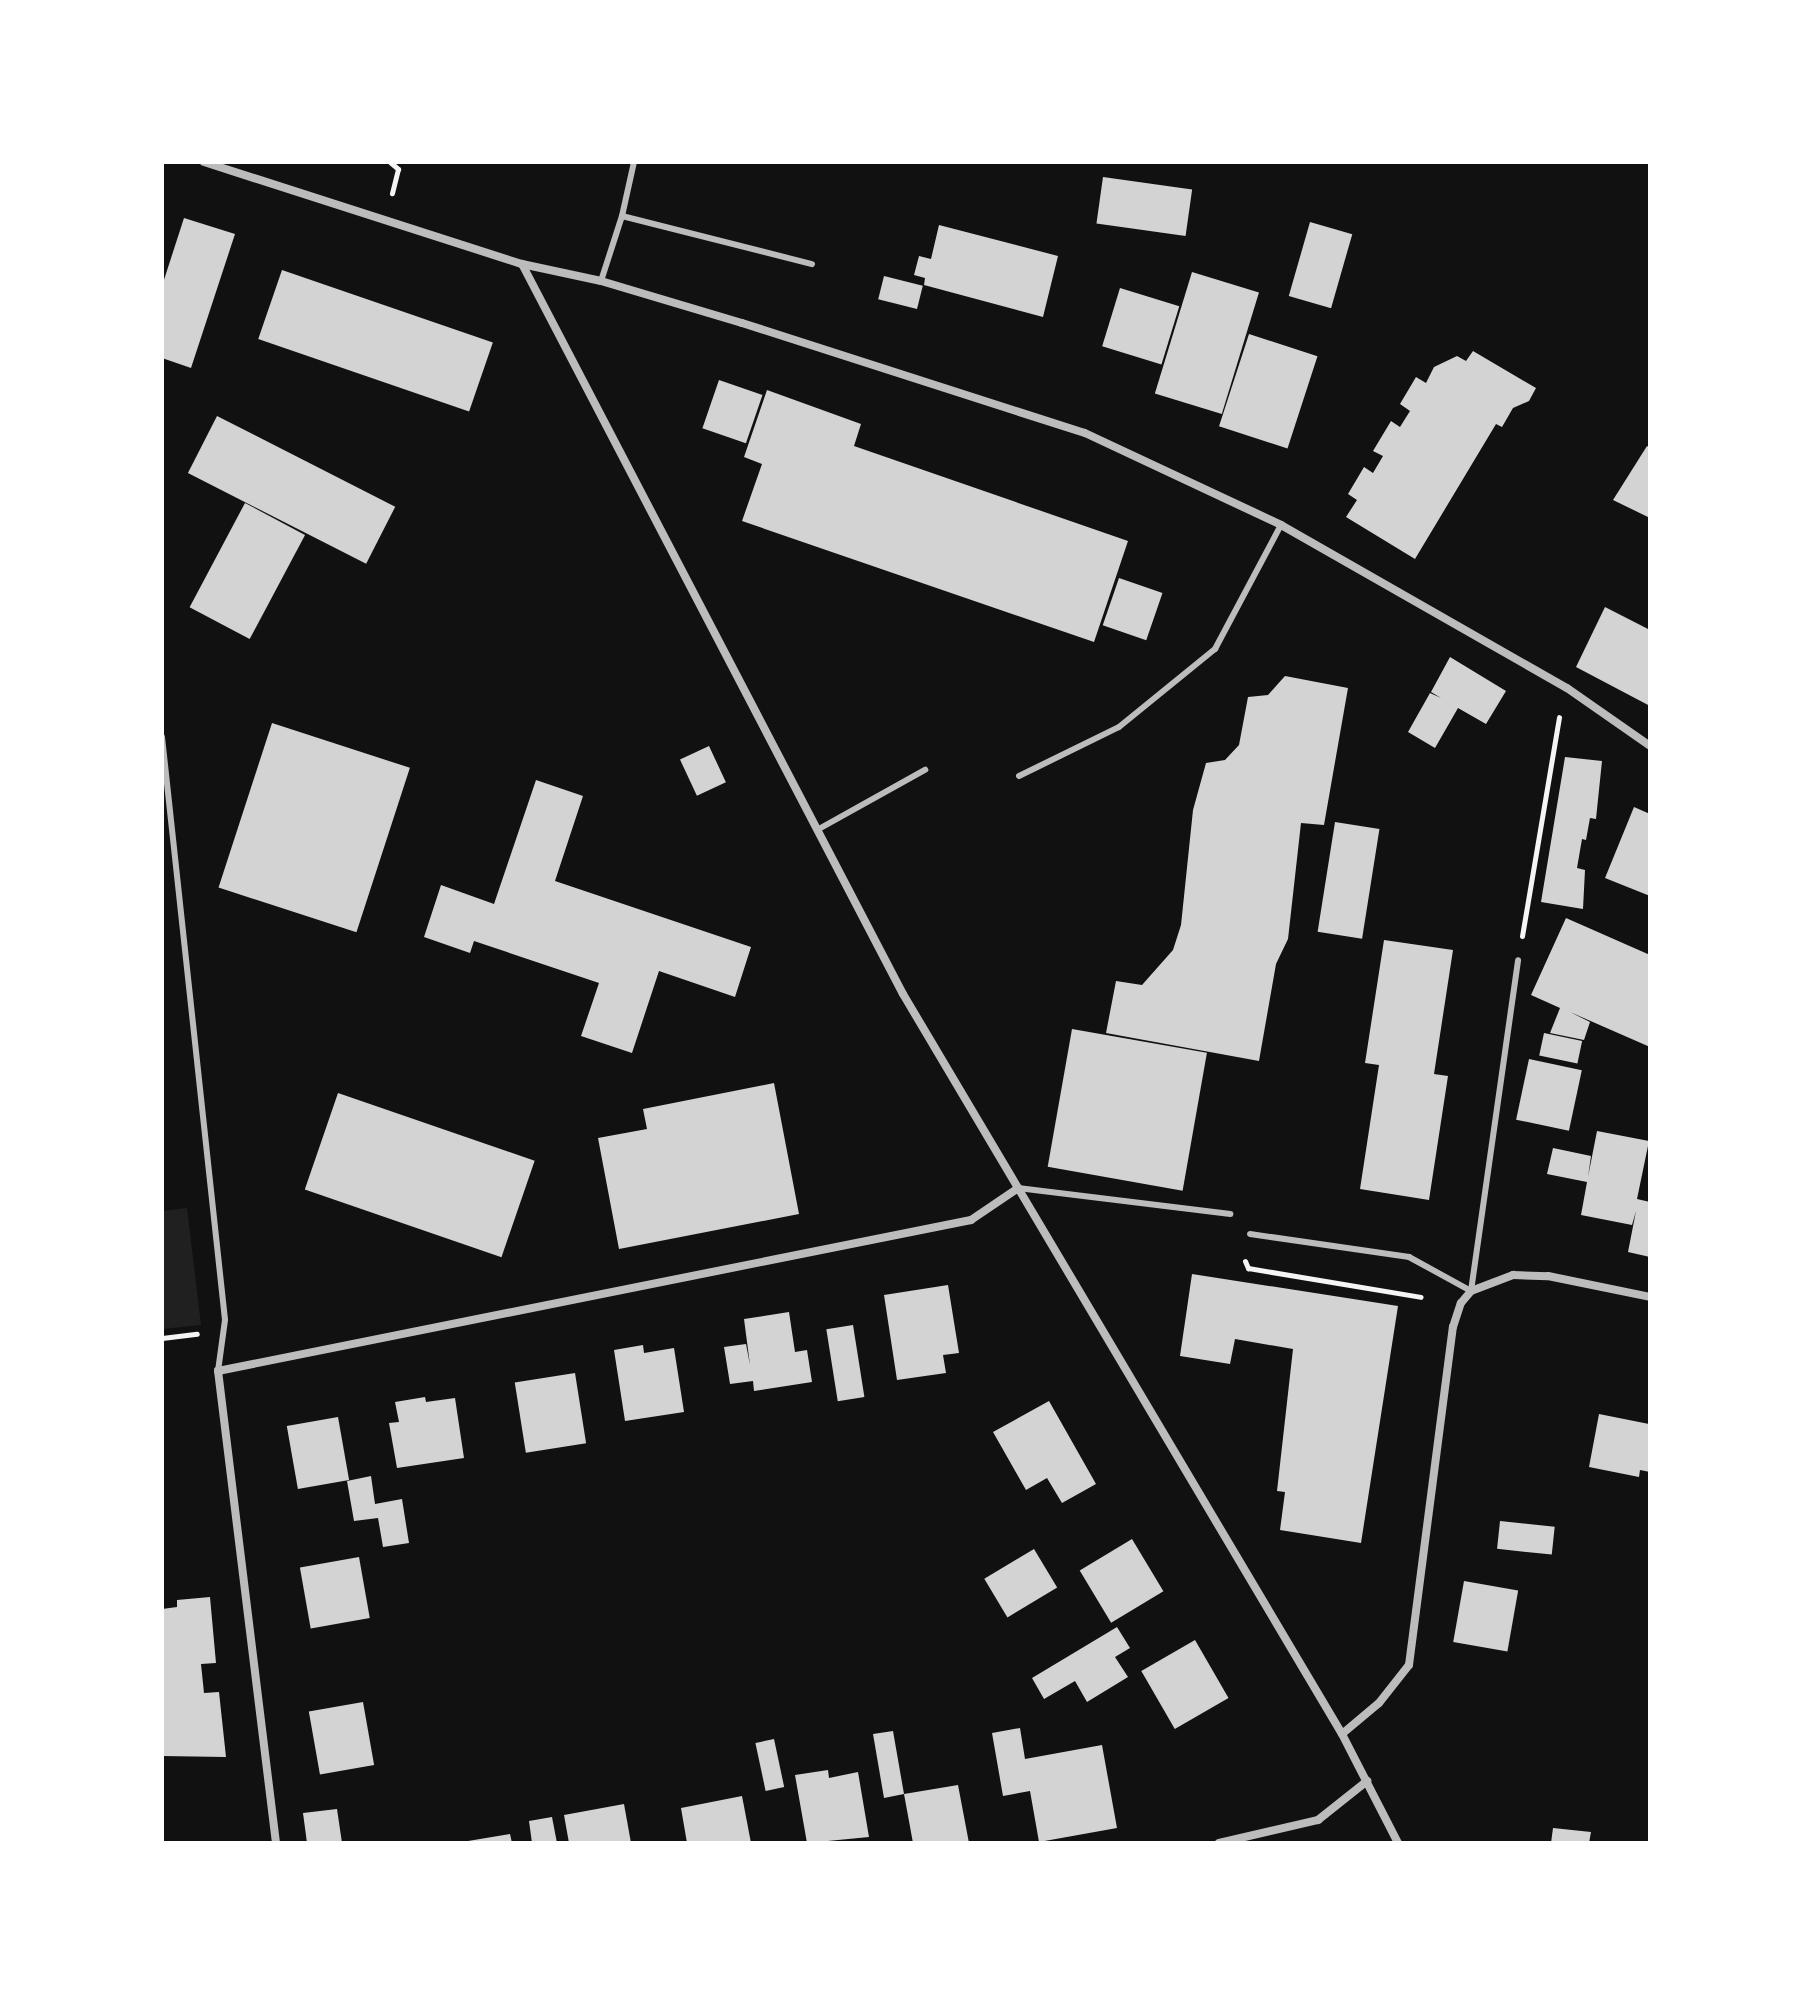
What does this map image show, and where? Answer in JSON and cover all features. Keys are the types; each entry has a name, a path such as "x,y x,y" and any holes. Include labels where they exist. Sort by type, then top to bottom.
{"street":[{"path":"204,162 522,264 601,281 1085,433 1281,525 1567,688 1650,746"},
{"path":"522,264 903,994 1342,1734 1398,1843"},
{"path":"276,1843 218,1371 971,1220 1018,1188"},
{"path":"1342,1734 1379,1703 1409,1665 1453,1327 1471,1291 1513,1275 1548,1276 1650,1297"},
{"path":"1219,1843 1318,1820 1367,1781"}],"lane":[{"path":"601,281 622,216 634,162"},
{"path":"622,216 812,264"},
{"path":"1019,776 1119,727 1215,649 1281,525"},
{"path":"162,737 225,1320 218,1371"},
{"path":"817,830 925,770"},
{"path":"1250,1234 1409,1257 1471,1291 1518,960"},
{"path":"1018,1188 1230,1214"}],"path":[{"path":"1518,960 1551,751 1567,688"}],"shaded area":[{"path":"187,1208 201,1325 162,1329 162,1211"}],"building":[{"path":"1103,177 1192,190 1186,236 1096,224"},
{"path":"184,218 235,234 191,368 162,358 162,286"},
{"path":"1310,222 1352,234 1331,308 1289,296"},
{"path":"939,225 1058,256 1043,317 924,285 925,278 914,275 919,256 931,259"},
{"path":"282,270 493,343 469,412 258,339"},
{"path":"1192,272 1259,292 1222,414 1155,393"},
{"path":"884,276 923,286 917,309 878,299"},
{"path":"1120,288 1179,306 1161,364 1102,346"},
{"path":"1249,334 1317,356 1288,449 1219,426"},
{"path":"1473,351 1536,388 1529,401 1513,408 1502,427 1496,424 1415,559 1346,517 1357,500 1348,494 1364,467 1373,473 1383,456 1373,451 1391,421 1400,427 1410,411 1400,404 1416,377 1426,383 1434,367 1457,356 1466,361"},
{"path":"719,380 762,395 746,443 702,428"},
{"path":"767,390 861,424 854,446 1128,541 1094,642 742,521 762,464 744,457"},
{"path":"217,416 395,507 366,564 188,473"},
{"path":"1647,446 1650,448 1650,518 1613,500"},
{"path":"245,503 305,535 250,639 190,607"},
{"path":"1119,578 1162,593 1146,640 1103,625"},
{"path":"1605,607 1650,630 1650,706 1576,667"},
{"path":"1450,657 1506,691 1486,724 1458,708 1435,748 1408,732 1430,693 1441,698 1431,692"},
{"path":"1285,676 1348,688 1324,825 1301,823 1288,939 1276,964 1259,1061 1106,1033 1116,981 1142,985 1173,950 1181,925 1193,810 1206,763 1225,760 1239,745 1248,697 1268,695"},
{"path":"272,723 410,768 356,932 219,888"},
{"path":"709,746 726,782 697,796 680,760"},
{"path":"1565,757 1602,761 1596,819 1590,818 1586,840 1582,839 1577,868 1585,870 1583,909 1541,902"},
{"path":"536,780 583,796 555,881 751,947 735,997 659,971 632,1053 581,1036 599,983 474,941 470,953 424,937 441,885 494,904"},
{"path":"1634,807 1650,814 1650,896 1605,878"},
{"path":"1335,822 1379,829 1362,939 1318,932"},
{"path":"1566,918 1650,955 1650,1047 1570,1012 1590,1022 1584,1040 1550,1033 1560,1008 1531,995"},
{"path":"1384,940 1453,950 1434,1074 1448,1076 1429,1200 1360,1189 1379,1065 1365,1063"},
{"path":"1072,1029 1207,1053 1183,1191 1048,1167"},
{"path":"1544,1033 1582,1041 1577,1064 1539,1055"},
{"path":"1529,1059 1582,1070 1569,1131 1516,1120"},
{"path":"774,1083 799,1214 619,1249 598,1138 647,1129 643,1109"},
{"path":"338,1093 535,1161 501,1257 305,1189"},
{"path":"1597,1131 1649,1141 1637,1199 1650,1202 1650,1257 1628,1252 1636,1211 1632,1225 1581,1215 1587,1182 1547,1174 1553,1148 1591,1156 1588,1177"},
{"path":"1192,1274 1398,1306 1361,1543 1280,1530 1285,1492 1277,1491 1293,1349 1235,1339 1230,1364 1180,1356"},
{"path":"948,1285 959,1353 943,1355 946,1373 897,1380 884,1295"},
{"path":"789,1312 795,1352 807,1350 812,1382 754,1391 753,1381 730,1384 724,1347 746,1344 750,1365 744,1319"},
{"path":"853,1325 864,1397 838,1401 826,1329"},
{"path":"643,1345 644,1353 674,1348 684,1412 625,1421 614,1350"},
{"path":"575,1373 586,1443 526,1453 515,1383"},
{"path":"425,1397 426,1402 455,1398 464,1458 397,1468 389,1423 399,1422 395,1402"},
{"path":"1049,1401 1096,1484 1062,1503 1047,1478 1026,1490 993,1432"},
{"path":"1599,1414 1649,1424 1650,1472 1640,1470 1639,1477 1589,1467"},
{"path":"338,1417 349,1480 298,1489 287,1426"},
{"path":"371,1476 375,1504 402,1499 409,1543 383,1547 378,1518 354,1521 347,1481"},
{"path":"1500,1521 1555,1527 1552,1555 1497,1549"},
{"path":"1132,1539 1163,1591 1111,1623 1080,1570"},
{"path":"1034,1549 1057,1588 1007,1617 984,1579"},
{"path":"359,1557 370,1618 311,1628 300,1567"},
{"path":"1464,1581 1518,1591 1507,1652 1453,1642"},
{"path":"210,1597 216,1663 201,1664 204,1693 219,1692 226,1757 162,1756 162,1609 177,1607 177,1600"},
{"path":"1117,1627 1130,1648 1115,1657 1128,1677 1087,1702 1075,1681 1044,1699 1032,1678"},
{"path":"1195,1640 1228,1698 1175,1729 1141,1671"},
{"path":"363,1702 374,1765 320,1775 309,1712"},
{"path":"1020,1728 1025,1759 1102,1745 1117,1828 1039,1842 1030,1791 1003,1796 992,1733"},
{"path":"893,1731 904,1794 884,1798 873,1734"},
{"path":"774,1739 784,1787 766,1791 755,1743"},
{"path":"828,1770 829,1778 858,1772 869,1837 807,1843 795,1775"},
{"path":"958,1785 969,1843 913,1843 904,1794"},
{"path":"742,1796 751,1843 687,1843 681,1808"},
{"path":"624,1804 631,1843 569,1843 564,1815"},
{"path":"337,1809 342,1843 307,1843 303,1813"},
{"path":"552,1817 557,1843 532,1843 529,1821"},
{"path":"1553,1828 1591,1832 1589,1843 1551,1843"},
{"path":"510,1834 512,1843 468,1843 468,1841"}]}
